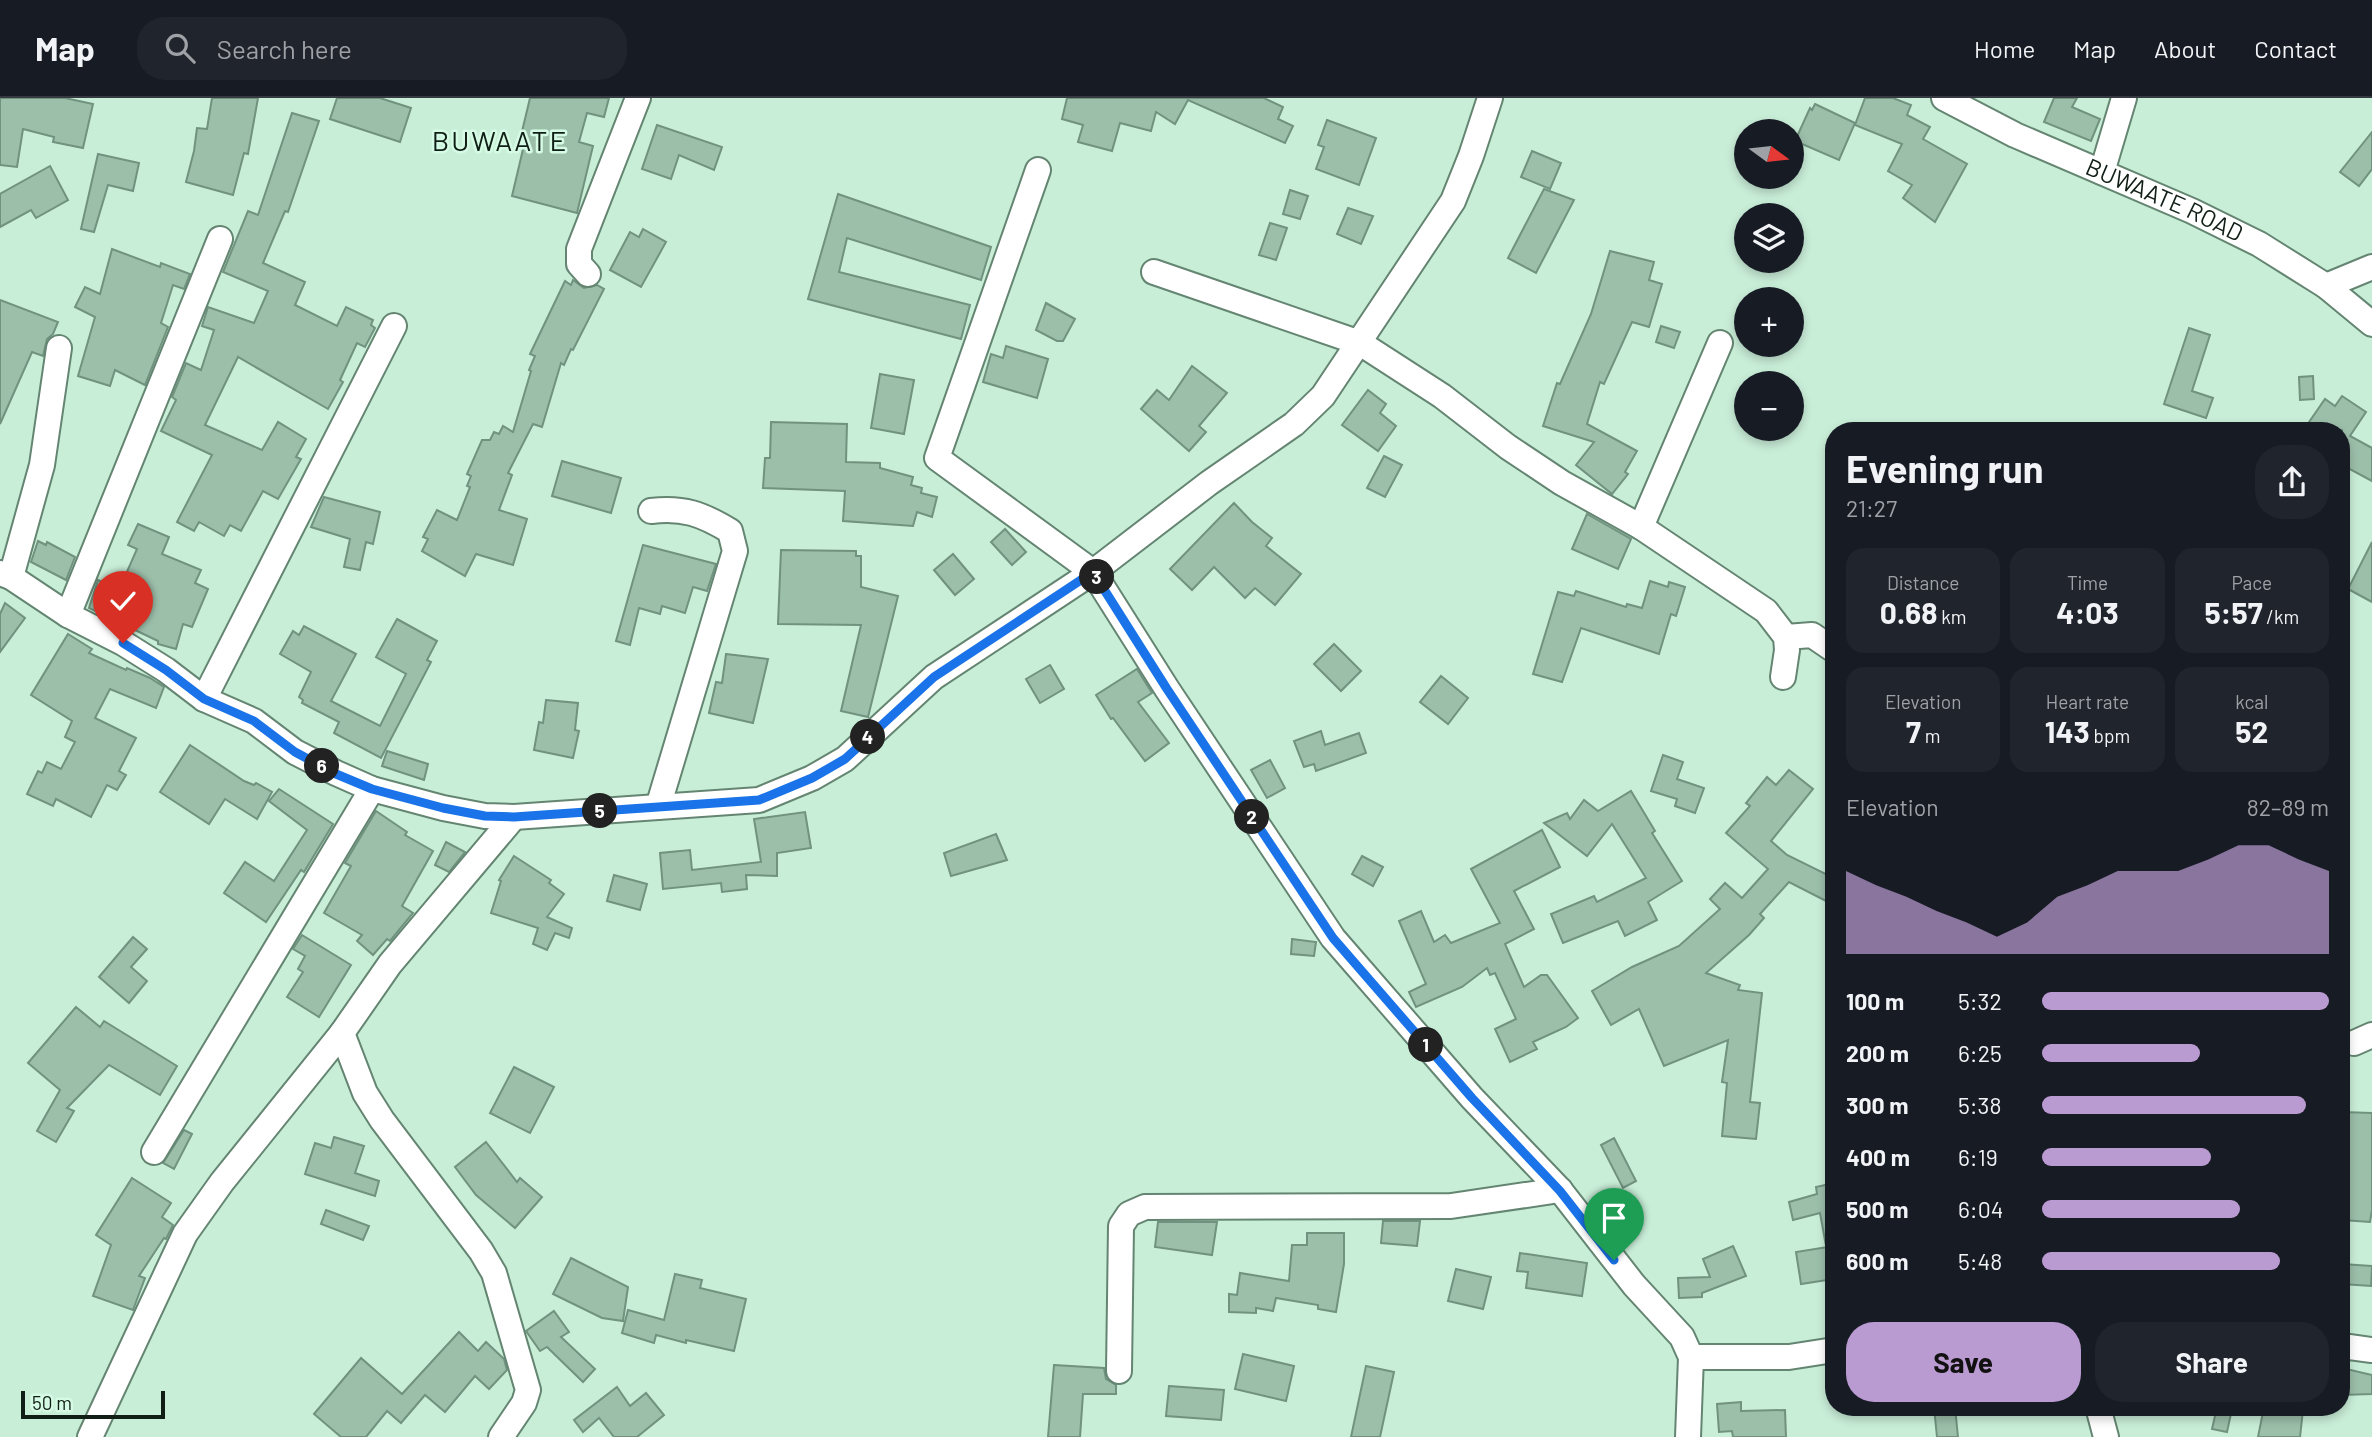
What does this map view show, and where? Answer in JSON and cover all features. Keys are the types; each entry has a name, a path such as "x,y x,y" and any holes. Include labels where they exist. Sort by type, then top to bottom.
{"street":[{"path":"588,274 579,264 579,249 638,98"},
{"path":"59,348 42,465 6,575 68,615 123,643 166,670 204,699 254,721 295,752 372,789 443,808 485,816 514,817 759,800 812,778 845,759 934,677 1093,572 1209,482 1294,424 1324,396 1452,201 1471,156 1490,98"},
{"name":"BUWAATE ROAD","path":"1944,98 2015,135 2237,233 2326,286 2372,324"},
{"path":"2102,172 2124,98"},
{"path":"1038,170 937,458 1093,572 1167,689 1333,938 1472,1098 1560,1191 1634,1285 1682,1337 1691,1357 1688,1437"},
{"path":"68,615 220,239"},
{"path":"2326,286 2372,267"},
{"path":"1154,272 1360,343 1442,397 1562,483 1642,527 1766,611 1786,636 1783,677"},
{"path":"204,699 394,326"},
{"path":"1642,527 1720,343"},
{"path":"651,510 671,508 705,515 730,531 735,551 658,807"},
{"path":"1786,636 1812,635 1825,644"},
{"path":"154,1152 372,789"},
{"path":"90,1437 185,1234 222,1182 342,1032 390,964 514,817"},
{"path":"342,1032 365,1093 382,1120 481,1251 494,1273 528,1390 524,1403 501,1437"},
{"path":"1119,1371 1121,1226 1129,1214 1145,1207 1451,1206 1560,1191"},
{"path":"2350,1347 2372,1350"},
{"path":"1691,1357 1789,1357 1825,1351"},
{"path":"2100,1416 2106,1437"}],"building":[{"path":"0,98 65,98 93,104 83,148 53,142 54,137 23,129 17,167 0,165"},
{"path":"212,98 258,98 248,154 244,153 233,195 186,182 197,128 207,129"},
{"path":"337,98 380,98 411,108 400,142 330,119"},
{"path":"530,98 609,98 604,117 587,113 579,142 593,146 577,213 512,196 524,145 519,144"},
{"path":"1067,98 1264,98 1283,107 1278,119 1293,126 1285,143 1188,100 1175,124 1156,112 1151,131 1120,123 1112,151 1078,142 1083,125 1062,119"},
{"path":"1865,98 1893,98 1911,105 1907,115 1930,127 1923,139 1967,164 1935,222 1903,198 1912,185 1888,171 1902,144 1855,125"},
{"path":"2054,98 2077,98 2072,107 2100,119 2091,141 2044,122"},
{"path":"1815,104 1855,123 1839,160 1804,145 1804,121 1810,108 1812,110"},
{"path":"292,113 319,121 288,212 285,211 263,263 305,282 295,305 337,326 346,307 373,320 371,325 375,328 365,347 357,343 340,380 343,382 328,409 238,357 205,425 262,450 278,422 306,439 296,457 301,459 278,499 263,491 241,531 230,525 224,536 199,522 194,531 177,522 212,455 161,431 176,400 172,397 186,363 201,370 214,330 202,326 208,307 254,323 268,291 223,272 248,211 258,215"},
{"path":"1327,120 1376,138 1359,185 1316,169 1324,147 1318,145"},
{"path":"657,125 722,147 714,170 679,155 671,179 642,169"},
{"path":"2372,132 2372,169 2359,186 2340,172"},
{"path":"1532,151 1561,163 1550,189 1521,177"},
{"path":"98,154 139,163 133,191 108,185 94,232 81,229"},
{"path":"50,166 68,200 36,218 31,210 0,227 0,194"},
{"path":"1544,189 1574,200 1536,273 1508,258"},
{"path":"1290,190 1308,196 1300,219 1283,214"},
{"path":"838,194 991,247 981,280 847,238 839,272 970,305 961,339 808,299"},
{"path":"1348,208 1373,216 1361,244 1337,234"},
{"path":"1270,223 1287,228 1276,260 1259,255"},
{"path":"643,229 666,242 641,287 610,270 630,232 639,237"},
{"path":"112,249 160,267 161,263 190,274 184,289 173,285 161,323 168,327 145,385 115,370 110,386 78,376 95,317 75,307 85,287 100,294"},
{"path":"1610,251 1654,262 1649,280 1662,284 1649,327 1632,322 1604,384 1600,382 1587,424 1637,451 1625,472 1628,474 1612,494 1576,465 1594,442 1543,426 1557,383 1560,384 1591,314"},
{"path":"573,280 584,288 597,285 604,289 573,350 571,349 564,365 561,363 542,427 533,424 508,473 512,475 499,510 527,519 513,565 476,554 465,576 422,551 428,539 423,537 437,510 457,520 470,487 467,486 471,476 467,474 482,440 490,440 494,432 499,434 503,426 513,432 535,356 530,354 565,281 571,285"},
{"path":"0,300 58,322 53,334 47,339 43,356 32,352 0,424"},
{"path":"1046,303 1075,319 1063,341 1057,341 1036,330"},
{"path":"1661,326 1680,332 1674,348 1656,342"},
{"path":"2189,328 2210,335 2192,391 2213,398 2206,418 2164,404"},
{"path":"1006,346 1048,359 1037,398 983,382 991,354 1003,358"},
{"path":"1192,366 1227,393 1199,426 1206,432 1189,451 1141,409 1157,390 1169,400"},
{"path":"880,374 914,380 904,434 871,428"},
{"path":"2313,376 2314,399 2300,400 2299,377"},
{"path":"1368,390 1386,404 1380,413 1396,426 1378,451 1342,425"},
{"path":"2342,396 2366,412 2350,436 2350,422 2309,422 2325,399 2335,406"},
{"path":"771,422 847,424 846,462 880,463 880,468 913,477 911,485 922,488 921,493 937,497 932,517 917,512 913,526 843,521 845,491 763,488 765,458 770,458"},
{"path":"2350,436 2372,448 2372,481 2350,469"},
{"path":"1384,456 1402,465 1385,497 1367,488"},
{"path":"562,461 621,478 611,513 552,496"},
{"path":"324,497 380,512 373,544 366,542 360,570 344,567 350,539 311,527"},
{"path":"1234,503 1272,538 1266,546 1301,574 1275,605 1255,588 1245,598 1214,567 1192,590 1170,569"},
{"path":"1587,514 1631,539 1618,569 1572,549"},
{"path":"138,524 169,537 162,554 201,570 195,583 208,589 192,627 183,624 176,649 158,644 158,641 89,608 98,580 119,590 137,549 128,545"},
{"path":"1005,529 1026,552 1012,565 991,542"},
{"path":"38,541 46,545 47,542 75,557 66,580 31,562"},
{"path":"2372,542 2372,602 2350,590"},
{"path":"643,545 716,564 707,591 693,587 685,613 662,606 660,614 639,608 630,645 616,641"},
{"path":"781,550 856,551 856,556 861,556 861,587 898,596 868,717 841,711 861,625 778,624"},
{"path":"953,554 974,579 955,595 934,570"},
{"path":"1650,581 1668,587 1669,582 1685,587 1676,616 1671,614 1659,654 1581,628 1562,682 1533,674 1558,592 1574,596 1576,591 1626,607 1627,604 1642,608"},
{"path":"5,603 25,618 0,652 0,614"},
{"path":"397,619 437,641 427,660 431,662 381,758 334,733 339,722 302,703 303,700 299,697 311,672 280,654 293,631 299,635 304,626 356,654 331,701 380,726 406,674 376,657"},
{"path":"68,634 92,649 89,653 150,678 164,687 156,708 110,689 95,718 136,738 119,771 126,775 117,790 107,785 91,817 56,799 53,806 27,794 38,771 42,773 47,762 61,769 75,742 65,737 72,721 31,695"},
{"path":"1334,644 1361,671 1341,691 1314,664"},
{"path":"726,654 768,659 753,723 709,713 716,682 722,683"},
{"path":"1050,665 1064,689 1040,703 1026,679"},
{"path":"1137,669 1152,693 1138,702 1169,743 1145,761 1113,718 1111,719 1096,695"},
{"path":"1441,676 1468,698 1448,724 1420,702"},
{"path":"546,700 578,703 575,730 579,731 573,758 534,750 539,722 543,723"},
{"path":"1321,731 1325,745 1359,733 1366,753 1316,771 1314,764 1304,767 1294,741"},
{"path":"190,745 244,781 254,785 256,783 272,792 257,819 225,799 209,824 160,792"},
{"path":"387,751 428,764 424,780 382,766"},
{"path":"1663,755 1683,762 1677,779 1704,788 1695,813 1675,806 1677,799 1651,791"},
{"path":"1270,760 1285,788 1267,798 1251,770"},
{"path":"1789,770 1813,789 1771,841 1787,855 1825,874 1825,900 1789,882 1760,914 1764,918 1749,935 1706,973 1740,985 1738,990 1762,993 1750,1102 1760,1103 1756,1139 1722,1136 1727,1083 1722,1082 1728,1040 1664,1066 1639,1009 1611,1025 1592,991 1632,967 1679,946 1720,909 1710,899 1725,883 1742,898 1768,869 1726,833 1750,806 1746,803 1767,777 1776,785"},
{"path":"279,789 333,824 304,872 301,870 266,922 224,893 245,862 274,881 307,830 269,801"},
{"path":"1631,791 1655,831 1652,833 1682,881 1648,902 1657,920 1625,936 1618,921 1563,943 1551,914 1594,896 1597,902 1646,878 1612,824 1587,856 1544,823 1567,813 1570,819 1584,800 1598,811"},
{"path":"376,811 407,832 405,835 433,851 402,906 413,913 390,941 387,939 373,955 357,941 362,935 324,913 351,866 345,863"},
{"path":"805,812 811,848 777,853 777,876 746,875 747,889 722,892 721,883 663,889 660,853 690,850 692,870 761,862 754,819"},
{"path":"1542,830 1560,867 1514,891 1534,929 1505,944 1524,987 1541,975 1547,975 1578,1018 1566,1027 1533,1042 1537,1049 1510,1062 1495,1029 1516,1019 1495,973 1490,975 1487,968 1462,987 1416,1007 1409,992 1426,984 1399,921 1421,911 1434,942 1445,935 1451,943 1500,923 1471,869"},
{"path":"996,834 1007,860 951,876 944,853"},
{"path":"446,842 465,852 449,872 435,865"},
{"path":"514,856 551,880 549,883 564,894 547,917 572,928 569,938 555,933 547,950 533,944 538,928 491,913 501,881 499,880"},
{"path":"1362,856 1383,867 1373,886 1352,874"},
{"path":"614,875 647,884 640,910 607,901"},
{"path":"302,935 351,965 319,1017 287,997 303,972 298,969 305,956 293,949"},
{"path":"133,937 147,949 131,967 147,981 129,1003 99,977"},
{"path":"1292,939 1316,942 1314,956 1291,954"},
{"path":"76,1007 100,1027 104,1021 177,1066 160,1095 109,1065 67,1108 74,1111 56,1142 37,1131 60,1090 28,1063"},
{"path":"514,1067 554,1087 530,1133 490,1113"},
{"path":"2350,1112 2372,1113 2370,1222 2350,1221"},
{"path":"184,1130 192,1134 174,1169 163,1163"},
{"path":"334,1137 364,1146 355,1173 379,1181 375,1196 305,1174 315,1143 331,1148"},
{"path":"1614,1138 1636,1181 1623,1188 1601,1145"},
{"path":"486,1142 517,1182 520,1178 542,1197 515,1228 476,1195 455,1167"},
{"path":"132,1178 171,1203 162,1217 173,1225 139,1276 145,1278 133,1310 93,1296 111,1245 96,1235"},
{"path":"1825,1185 1825,1240 1820,1213 1793,1220 1789,1202 1817,1194 1816,1187"},
{"path":"326,1210 369,1226 363,1240 321,1224"},
{"path":"1383,1221 1420,1221 1417,1246 1381,1243"},
{"path":"1158,1222 1217,1222 1212,1255 1155,1247"},
{"path":"1307,1233 1344,1233 1344,1264 1336,1312 1318,1309 1318,1305 1276,1298 1273,1311 1256,1308 1256,1313 1229,1312 1229,1294 1237,1295 1240,1273 1289,1281 1292,1245 1307,1245"},
{"path":"1733,1246 1746,1276 1702,1293 1702,1297 1679,1298 1678,1278 1710,1277 1703,1259"},
{"path":"1825,1247 1825,1280 1801,1284 1796,1252"},
{"path":"1520,1253 1587,1263 1582,1296 1526,1288 1528,1272 1517,1271"},
{"path":"571,1258 628,1287 623,1321 602,1318 553,1294"},
{"path":"2350,1265 2372,1266 2371,1286 2350,1285"},
{"path":"1456,1269 1491,1277 1483,1309 1448,1301"},
{"path":"675,1274 702,1280 700,1288 746,1299 734,1351 656,1335 654,1343 622,1333 628,1310 664,1320"},
{"path":"554,1311 569,1332 561,1337 595,1369 583,1382 547,1347 540,1351 526,1331"},
{"path":"459,1332 478,1351 486,1342 504,1359 507,1370 489,1389 475,1376 445,1412 425,1395 401,1423 387,1411 366,1437 341,1437 314,1414 361,1358 402,1394"},
{"path":"1243,1354 1294,1366 1286,1401 1235,1389"},
{"path":"1054,1365 1104,1368 1106,1379 1116,1385 1116,1394 1083,1394 1080,1437 1048,1437"},
{"path":"1366,1366 1394,1372 1380,1437 1351,1437"},
{"path":"2350,1370 2372,1375 2372,1394 2350,1395"},
{"path":"1169,1386 1224,1390 1221,1420 1166,1416"},
{"path":"617,1387 630,1406 646,1393 664,1415 637,1437 614,1437 599,1418 583,1432 574,1420"},
{"path":"1741,1402 1741,1411 1785,1410 1786,1437 1733,1437 1732,1431 1719,1432 1717,1404"},
{"path":"1935,1416 1956,1416 1958,1437 1937,1437"},
{"path":"2215,1416 2230,1416 2227,1432 2212,1429"},
{"path":"2262,1416 2302,1416 2300,1437 2258,1437"}],"district":[{"name":"BUWAATE","path":"500,141"}],"route":[{"path":"123,643 166,670 204,699 254,721 295,752 336,774 372,789 443,808 485,816 514,817 759,800 812,778 845,759 934,677 1093,572 1167,689 1333,938 1472,1098 1560,1191 1614,1260"}]}
